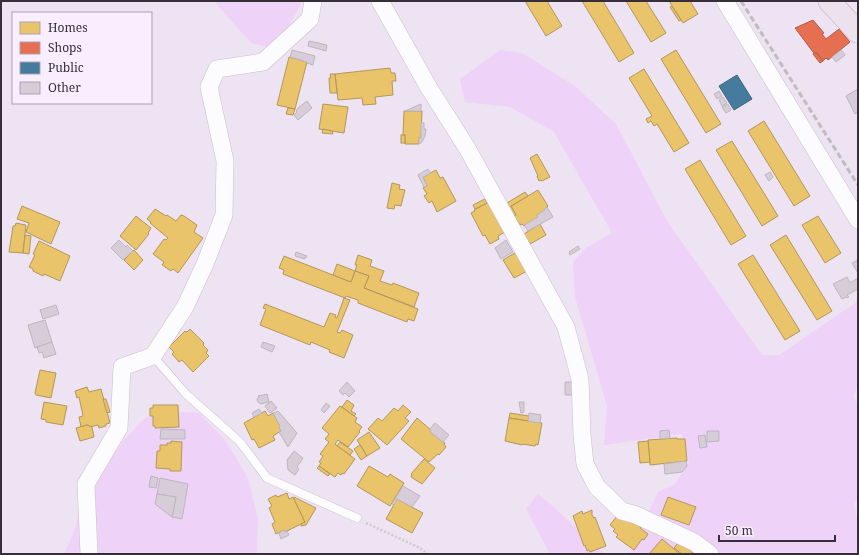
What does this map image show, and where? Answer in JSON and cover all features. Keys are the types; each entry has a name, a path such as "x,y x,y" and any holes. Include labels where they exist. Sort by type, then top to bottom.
{"highway":[{"path":"829,1 858,32"}],"street":[{"path":"89,554 86,484 119,428 122,366 153,356 185,306 205,264 224,215 225,161 209,87 217,69 263,62 310,20 313,1"},
{"path":"380,1 429,88 468,148 566,327 580,379 582,435 585,464 597,487 622,511 636,515 694,542 710,554"},
{"path":"725,1 858,220"}],"lane":[{"path":"153,356 186,394 240,442 267,478 357,518"}],"path":[{"path":"357,518 418,546 428,554"}],"shaded area":[{"path":"214,1 300,1 300,6 284,35 269,47 251,43"},
{"path":"500,50 522,53 575,86 616,124 667,221 762,355 779,355 858,301 858,386 853,396 858,404 858,498 854,504 858,522 858,554 630,554 658,492 675,484 689,462 682,434 604,445 607,406 575,297 573,262 586,248 612,233 554,132 510,107 465,102 460,79"},
{"path":"165,411 199,413 226,441 248,478 258,519 257,554 64,554 73,534 85,499 124,440 145,418"},
{"path":"538,494 604,554 550,554 526,509"}],"building: Homes":[{"path":"525,1 547,1 562,26 546,36"},
{"path":"582,1 603,1 634,53 619,62"},
{"path":"626,1 646,1 666,33 651,42"},
{"path":"669,1 690,1 698,14 683,23"},
{"path":"672,6 681,20 679,21 670,7"},
{"path":"676,50 721,124 706,133 661,59"},
{"path":"289,57 307,62 295,109 277,105"},
{"path":"390,68 391,73 395,73 396,81 392,81 393,95 375,97 376,104 363,105 362,98 338,100 335,74"},
{"path":"644,69 689,143 674,152 657,124 654,126 651,121 648,123 646,119 652,116 629,78"},
{"path":"330,74 335,74 337,93 330,93"},
{"path":"323,104 348,107 344,133 319,129"},
{"path":"288,108 295,109 293,115 286,114"},
{"path":"404,111 422,111 421,138 419,138 419,144 405,144 405,135 403,135"},
{"path":"764,121 810,196 794,206 748,131"},
{"path":"323,129 332,131 333,134 322,133"},
{"path":"401,135 405,135 405,143 401,143"},
{"path":"732,141 778,216 762,226 716,150"},
{"path":"537,154 550,177 542,181 539,181 530,158"},
{"path":"700,160 746,236 731,245 685,169"},
{"path":"436,170 440,178 443,177 456,201 437,212 432,201 429,203 424,196 427,194 423,188 427,186 423,177"},
{"path":"392,183 400,185 399,189 405,190 401,206 395,205 394,209 387,208"},
{"path":"538,190 548,206 537,215 538,217 524,226 522,224 520,225 514,216 516,215 511,206"},
{"path":"525,192 528,196 511,206 516,215 514,216 507,203"},
{"path":"485,199 487,203 475,209 473,205"},
{"path":"489,202 507,231 498,236 499,239 490,244 485,235 483,236 471,213"},
{"path":"22,206 60,222 51,244 26,232 29,223 17,219"},
{"path":"155,209 176,221 181,215 184,216 197,225 194,232 203,238 178,273 173,269 171,271 162,265 164,262 153,254 164,239 166,240 168,238 147,219"},
{"path":"136,216 151,228 148,233 149,234 136,250 120,236"},
{"path":"818,216 841,253 825,263 802,225"},
{"path":"16,223 26,225 23,253 9,252 13,226 15,226"},
{"path":"540,224 546,235 530,244 524,234"},
{"path":"25,235 31,236 29,254 23,253"},
{"path":"786,235 832,311 817,320 770,245"},
{"path":"39,241 70,256 60,281 44,274 43,276 33,271 33,269 29,267 35,255 33,254"},
{"path":"134,250 143,260 134,270 124,260"},
{"path":"518,251 529,270 514,278 503,260"},
{"path":"358,255 372,260 370,266 384,271 380,281 392,285 393,283 419,293 414,307 364,288 369,276 355,271"},
{"path":"753,255 800,331 785,340 738,264"},
{"path":"284,256 351,282 355,271 369,276 364,288 418,309 414,321 408,319 407,322 358,303 358,300 346,296 345,298 283,274 284,270 279,268"},
{"path":"337,264 355,271 351,282 333,275"},
{"path":"344,298 350,300 337,332 340,333 342,330 353,335 344,358 311,342 310,345 260,325 266,309 263,308 265,304 324,327 330,313 336,315 335,317 337,318"},
{"path":"190,329 204,343 203,345 208,350 206,353 209,356 193,372 182,360 179,362 172,354 174,352 169,347 185,331 187,332"},
{"path":"40,370 56,373 51,398 36,395 35,393"},
{"path":"87,387 89,392 101,389 110,423 106,424 106,426 99,428 98,425 90,427 87,425 81,427 79,417 83,416 79,397 77,398 75,391"},
{"path":"103,399 106,399 110,412 107,413"},
{"path":"347,400 354,405 351,411 356,414 354,416 342,407"},
{"path":"44,402 67,406 63,425 46,422 46,420 41,419"},
{"path":"153,405 178,405 179,427 155,428 155,426 153,426 153,416 150,416 150,408 153,408"},
{"path":"403,405 411,412 405,418 409,421 387,445 368,429 378,418 382,421 394,408 398,411"},
{"path":"340,406 357,418 355,422 362,427 359,431 360,432 348,447 338,440 335,444 355,459 344,474 342,473 341,475 338,473 335,477 319,466 321,463 319,462 323,456 320,454 329,442 325,439 329,434 322,428"},
{"path":"265,411 268,416 273,413 281,431 273,436 275,440 259,448 254,439 252,440 244,423"},
{"path":"510,413 529,416 528,421 509,418"},
{"path":"417,418 431,430 430,432 445,443 444,444 446,447 439,455 438,454 429,462 401,439"},
{"path":"509,418 542,423 538,445 522,445 505,441"},
{"path":"87,425 92,427 94,437 80,441 76,428"},
{"path":"369,432 380,448 367,456 357,440"},
{"path":"677,438 685,439 687,461 650,465 648,440"},
{"path":"171,441 182,442 181,471 170,471 170,469 156,468 157,451 160,451 160,445 167,445 167,443 171,443"},
{"path":"648,441 650,462 640,463 638,442"},
{"path":"340,442 353,451 350,455 337,446"},
{"path":"360,445 367,456 361,460 354,449"},
{"path":"424,459 435,468 422,484 411,477 411,474"},
{"path":"319,466 330,474 328,476 317,468"},
{"path":"369,466 388,477 390,474 404,483 390,506 357,486"},
{"path":"287,493 289,499 293,497 305,522 285,532 284,530 276,534 272,524 275,522 269,508 272,506 268,499 276,495 277,497"},
{"path":"294,497 316,508 306,525 301,526 301,524 305,522"},
{"path":"668,497 696,507 689,525 661,515"},
{"path":"397,499 423,513 412,533 386,519"},
{"path":"592,510 592,515 594,518 595,517 606,546 590,552 589,550 587,551 585,545 584,546 573,516 582,511 583,514"},
{"path":"620,512 648,534 644,540 642,539 634,550 616,537 618,535 613,531 615,529 610,525"},
{"path":"662,539 680,554 649,554"},
{"path":"681,539 695,549 691,554 682,554 674,548"}],"building: Shops":[{"path":"813,20 824,33 822,34 826,39 839,29 850,42 828,60 826,58 823,61 817,53 816,54 813,52 795,28"},
{"path":"817,53 823,61 820,63 813,54"}],"building: Public":[{"path":"737,75 752,99 734,110 719,86"}],"building: Other":[{"path":"309,41 327,45 326,51 308,46"},
{"path":"292,50 315,56 313,65 290,57"},
{"path":"841,50 845,55 836,62 832,57"},
{"path":"858,89 858,112 855,114 846,96"},
{"path":"719,91 722,96 717,99 714,94"},
{"path":"723,97 727,103 722,106 719,100"},
{"path":"307,101 312,108 298,120 294,115 299,107"},
{"path":"421,104 421,111 405,111"},
{"path":"728,104 731,110 726,113 722,107"},
{"path":"421,123 424,123 424,129 426,129 425,136 419,144 419,138 421,138"},
{"path":"428,169 431,173 423,177 427,186 424,187 418,175"},
{"path":"770,172 773,177 769,181 765,175"},
{"path":"547,207 553,217 528,231 524,225 538,217 537,215"},
{"path":"119,240 133,251 123,260 111,248"},
{"path":"506,240 513,252 501,259 495,248"},
{"path":"578,246 580,249 570,255 569,252"},
{"path":"296,252 307,256 305,259 295,256"},
{"path":"858,260 858,273 852,263"},
{"path":"847,277 850,283 858,278 858,289 847,295 849,297 842,299 833,284"},
{"path":"56,305 59,314 43,319 40,310"},
{"path":"45,320 52,342 35,348 28,325"},
{"path":"52,342 56,354 44,358 42,352 39,353 37,347"},
{"path":"263,342 275,346 272,352 261,347"},
{"path":"347,382 355,391 349,397 345,393 343,395 339,391"},
{"path":"565,382 573,382 574,395 565,395"},
{"path":"267,394 269,402 261,404 258,402 258,396"},
{"path":"271,401 277,408 270,413 265,406"},
{"path":"519,402 524,402 524,412 521,413"},
{"path":"326,403 330,406 324,413 321,410"},
{"path":"259,409 262,413 254,417 252,413"},
{"path":"278,411 297,433 288,447 279,432 281,431 280,426 273,413"},
{"path":"529,413 541,415 540,423 528,421"},
{"path":"435,423 449,435 443,442 430,432 430,429"},
{"path":"161,429 185,430 185,439 160,439"},
{"path":"669,430 670,438 660,439 660,431"},
{"path":"707,431 719,431 719,441 707,442"},
{"path":"705,435 707,447 700,448 698,436"},
{"path":"294,451 303,458 297,467 299,469 295,475 288,470 287,460"},
{"path":"686,461 687,466 682,472 665,474 664,464"},
{"path":"151,476 158,478 156,488 149,487"},
{"path":"160,478 188,484 182,519 172,517 176,497 157,494"},
{"path":"403,486 420,496 412,507 397,499 394,505 392,504"},
{"path":"157,494 176,497 172,517 155,504"},
{"path":"284,530 285,532 287,531 289,535 281,539 279,533"}],"railway":[{"path":"741,1 858,185"}]}
